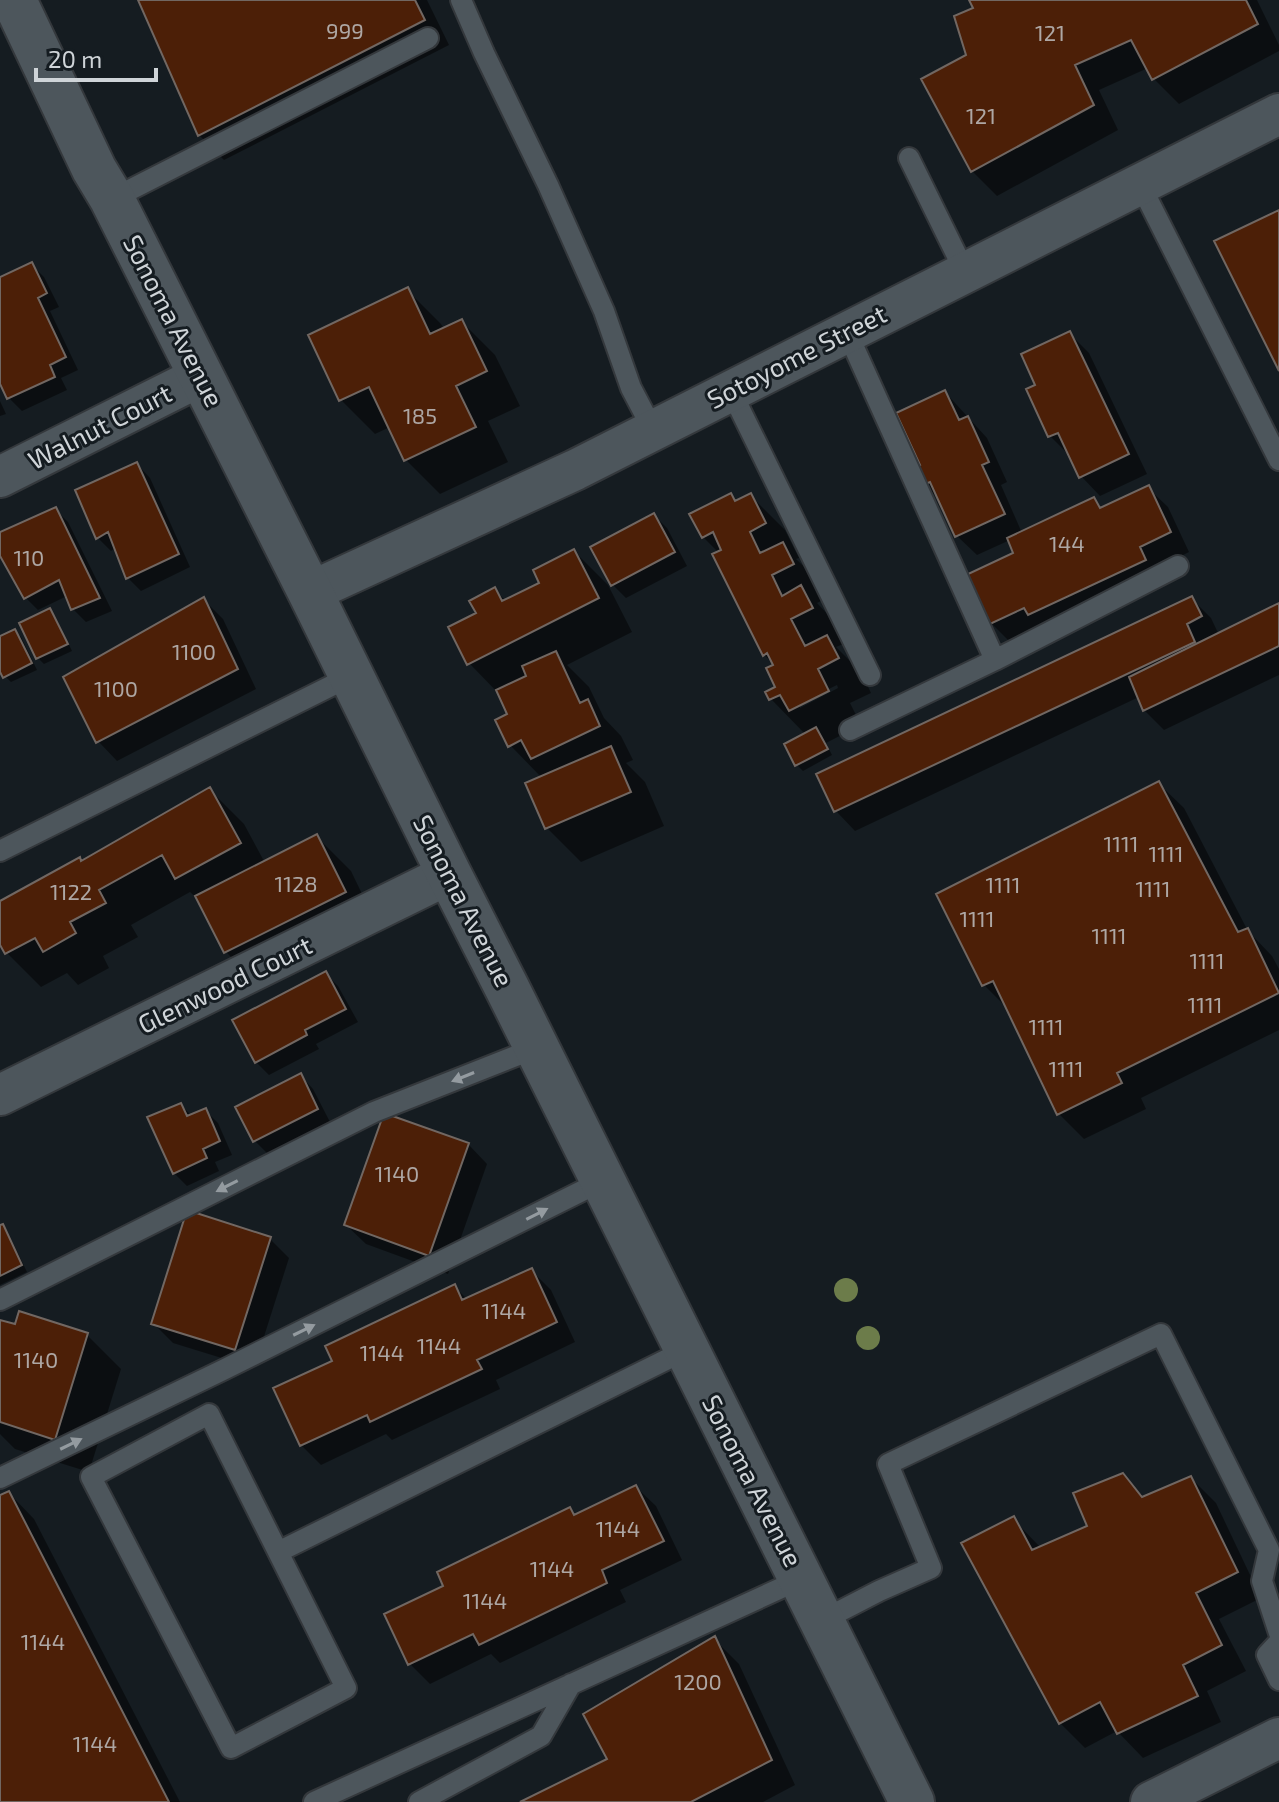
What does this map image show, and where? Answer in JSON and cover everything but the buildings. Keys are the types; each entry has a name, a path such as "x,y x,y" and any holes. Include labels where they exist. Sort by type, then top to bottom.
{"street":[{"name":"Sonoma Avenue","path":"14,0 94,169 310,592 912,1802"},
{"name":"Sotoyome Street","path":"310,592 575,470 1279,114"},
{"name":"Walnut Court","path":"0,477 201,376"},
{"name":"Glenwood Court","path":"0,1095 449,874"},
{"path":"1151,1802 1279,1738"}],"lane":[{"path":"461,0 548,185 604,311 631,388 653,430"},
{"path":"112,199 428,38"},
{"path":"909,158 965,272"},
{"path":"1140,184 1279,460"},
{"path":"847,332 995,660"},
{"path":"731,391 870,675"},
{"path":"850,730 1178,566"},
{"path":"0,851 351,676"},
{"path":"0,1300 374,1112 536,1048"},
{"path":"0,1478 602,1181"},
{"path":"821,1621 931,1568 888,1464 1161,1334 1269,1550 1262,1581 1279,1633"},
{"path":"278,1552 686,1350"},
{"path":"209,1414 278,1552 346,1688 231,1748 91,1477 209,1414"},
{"path":"314,1802 801,1579"},
{"path":"1279,1642 1267,1655 1279,1680"},
{"path":"419,1802 541,1736 571,1684"}]}
